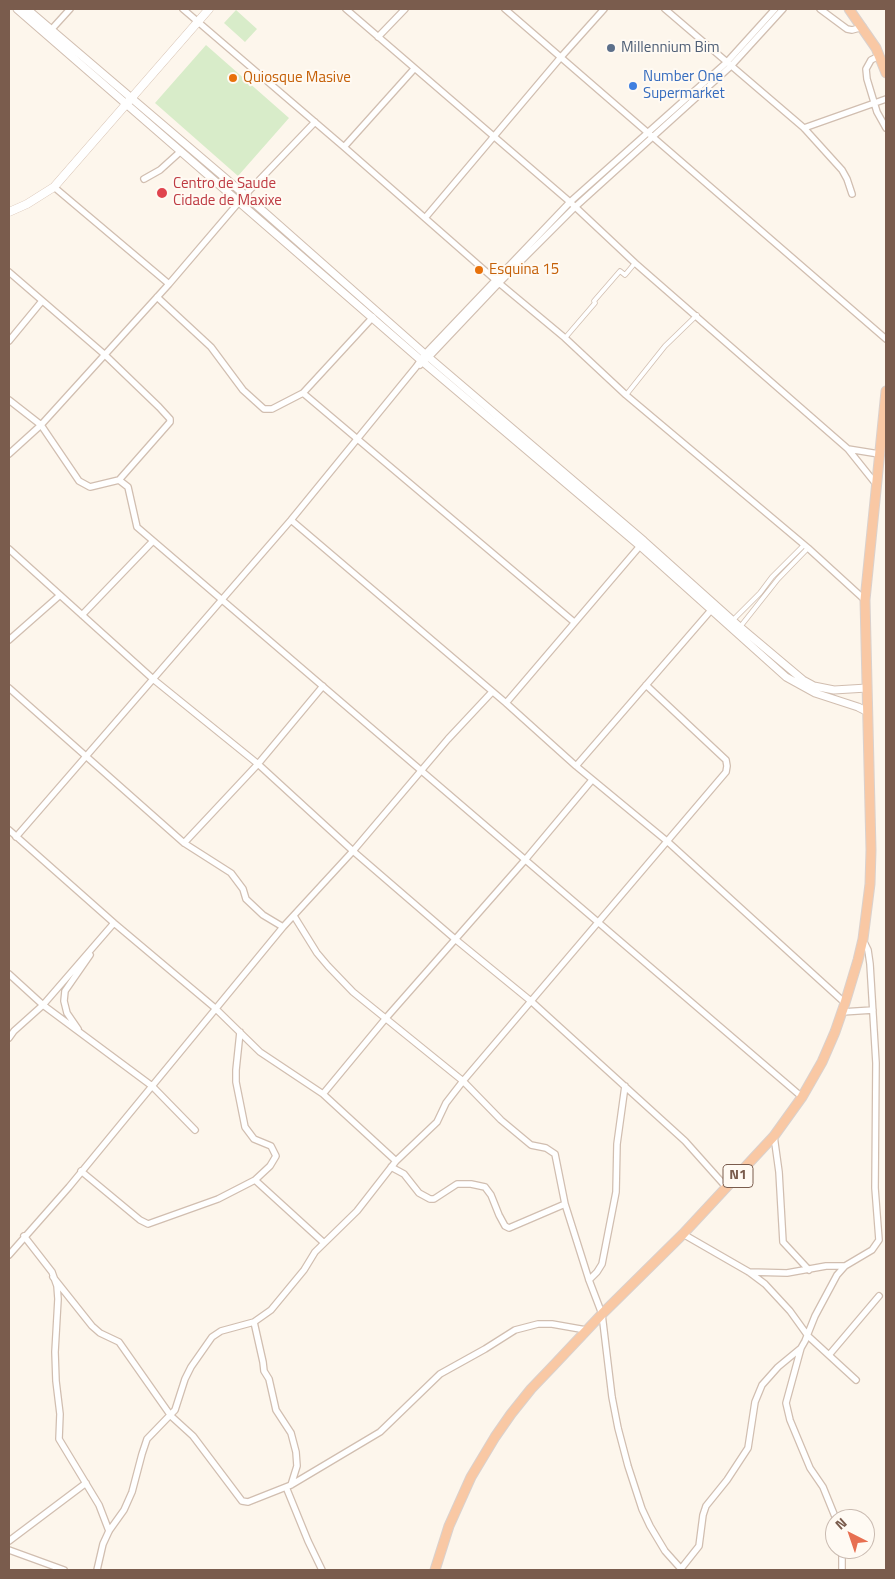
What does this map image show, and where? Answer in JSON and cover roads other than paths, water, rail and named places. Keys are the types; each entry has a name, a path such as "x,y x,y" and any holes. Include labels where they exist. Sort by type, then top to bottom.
{"highway":[{"path":"849,9 863,27 886,73"},
{"name":"N1","path":"435,1570 449,1526 472,1477 495,1437 531,1389 586,1330 683,1234 774,1136 802,1097 822,1062 844,1008 863,938 870,884 871,850 865,600 879,454 884,435 886,391"}],"main road":[{"path":"9,212 54,187 209,9"}],"street":[{"path":"17,9 132,98 245,195 424,358 794,683 814,693 868,709"},
{"path":"27,9 126,105 372,317 644,541 740,627 804,680 814,686 834,690 867,691"},
{"path":"49,32 70,9"},
{"path":"183,9 565,338 626,395 806,547 865,600"},
{"path":"346,9 572,205 635,263 697,315 848,449 876,484"},
{"path":"378,37 404,9"},
{"path":"505,9 886,339"},
{"path":"426,218 561,57 604,9"},
{"path":"665,9 804,128 842,170 847,178 852,194"},
{"path":"729,64 775,9"},
{"path":"16,837 291,520 424,358 572,205 729,64 783,9"},
{"path":"820,9 846,29 852,30 863,27"},
{"path":"879,56 871,60 866,68 874,104 879,118 886,128"},
{"path":"344,147 414,69"},
{"path":"804,128 886,99"},
{"path":"9,454 41,425 169,284 245,195 315,122"},
{"path":"144,179 160,170 181,151"},
{"path":"54,187 169,284"},
{"path":"565,338 596,303 594,301 620,271 625,275 635,263"},
{"path":"9,272 104,354 170,419 169,425 119,480 94,487 86,486 79,481 41,425 9,400"},
{"path":"157,297 211,346 243,390 264,409 272,409 303,393 372,317"},
{"path":"9,341 42,301"},
{"path":"626,395 665,346 697,315"},
{"path":"303,393 574,622"},
{"path":"848,449 879,454"},
{"path":"119,480 128,487 137,527 802,1097"},
{"path":"291,520 506,703 592,780 668,842 844,1008 873,1010"},
{"path":"82,615 153,541"},
{"path":"506,703 640,546"},
{"path":"733,620 768,586 779,578 806,547"},
{"path":"740,627 775,574 806,547"},
{"path":"9,549 153,679 258,764 353,851 532,1002 686,1141 727,1188"},
{"path":"775,574 779,578"},
{"path":"9,640 59,596"},
{"path":"576,766 712,609"},
{"path":"97,1570 109,1531 124,1510 132,1492 142,1454 148,1440 175,1410 191,1367 212,1337 221,1331 254,1322 272,1310 304,1270 323,1242 336,1233 357,1211 394,1164 437,1122 446,1103 463,1081 726,772 726,760 646,685"},
{"path":"184,843 258,764 323,686"},
{"path":"9,688 184,843 231,873 243,889 246,899 263,915 283,927"},
{"path":"9,1255 81,1172 283,927 353,851 420,770 492,692"},
{"path":"323,1094 386,1018 525,860 592,780"},
{"path":"9,830 114,923 215,1008 260,1052 323,1094 404,1174 419,1193 434,1199 457,1184 485,1187 491,1195 505,1226 509,1228 565,1204"},
{"path":"294,916 317,953 353,992 463,1081 501,1120 531,1145 546,1148 555,1154 565,1204 602,1314 612,1397 618,1428 634,1485 650,1526 681,1570 700,1546 702,1520 706,1506 727,1480 748,1448 756,1402 762,1386 778,1366 801,1348"},
{"path":"9,1038 14,1031 43,1005 114,923"},
{"path":"832,1509 823,1487 810,1468 787,1413 786,1403 801,1348 808,1336 815,1316 837,1275 845,1266 872,1250 879,1240 875,1188 876,1064 870,964 868,950 863,938"},
{"path":"86,1038 67,1013 64,1001 65,991 94,946"},
{"path":"9,974 43,1005 152,1086 195,1130"},
{"path":"81,1172 140,1220 148,1224 218,1199 254,1180 270,1166 276,1156 271,1146 254,1139 245,1127 236,1082 240,1032"},
{"path":"589,1280 602,1264 616,1192 617,1144 625,1086"},
{"path":"774,1136 779,1172 784,1242 810,1270"},
{"path":"254,1180 323,1242"},
{"path":"683,1234 765,1284 808,1336 856,1380"},
{"path":"24,1236 53,1277 92,1326 100,1333 119,1342 171,1416 193,1436 242,1501 253,1501 289,1486 380,1432 440,1374 515,1330 538,1324 552,1324 586,1330"},
{"path":"748,1272 787,1274 826,1266 845,1266"},
{"path":"53,1277 58,1299 55,1352 60,1414 59,1439 99,1505 109,1531"},
{"path":"829,1354 879,1296"},
{"path":"254,1322 264,1362 264,1371 269,1379 276,1410 291,1434 296,1452 297,1466 289,1486 308,1541 322,1570"},
{"path":"9,1541 86,1483"},
{"path":"9,1550 64,1570"}],"place":[{"name":"Millennium Bim","path":"611,48"},
{"name":"Quiosque Masive","path":"233,78"},
{"name":"Number One Supermarket","path":"633,86"},
{"name":"Centro de Saude Cidade de Maxixe","path":"162,193"},
{"name":"Esquina 15","path":"479,270"}]}
